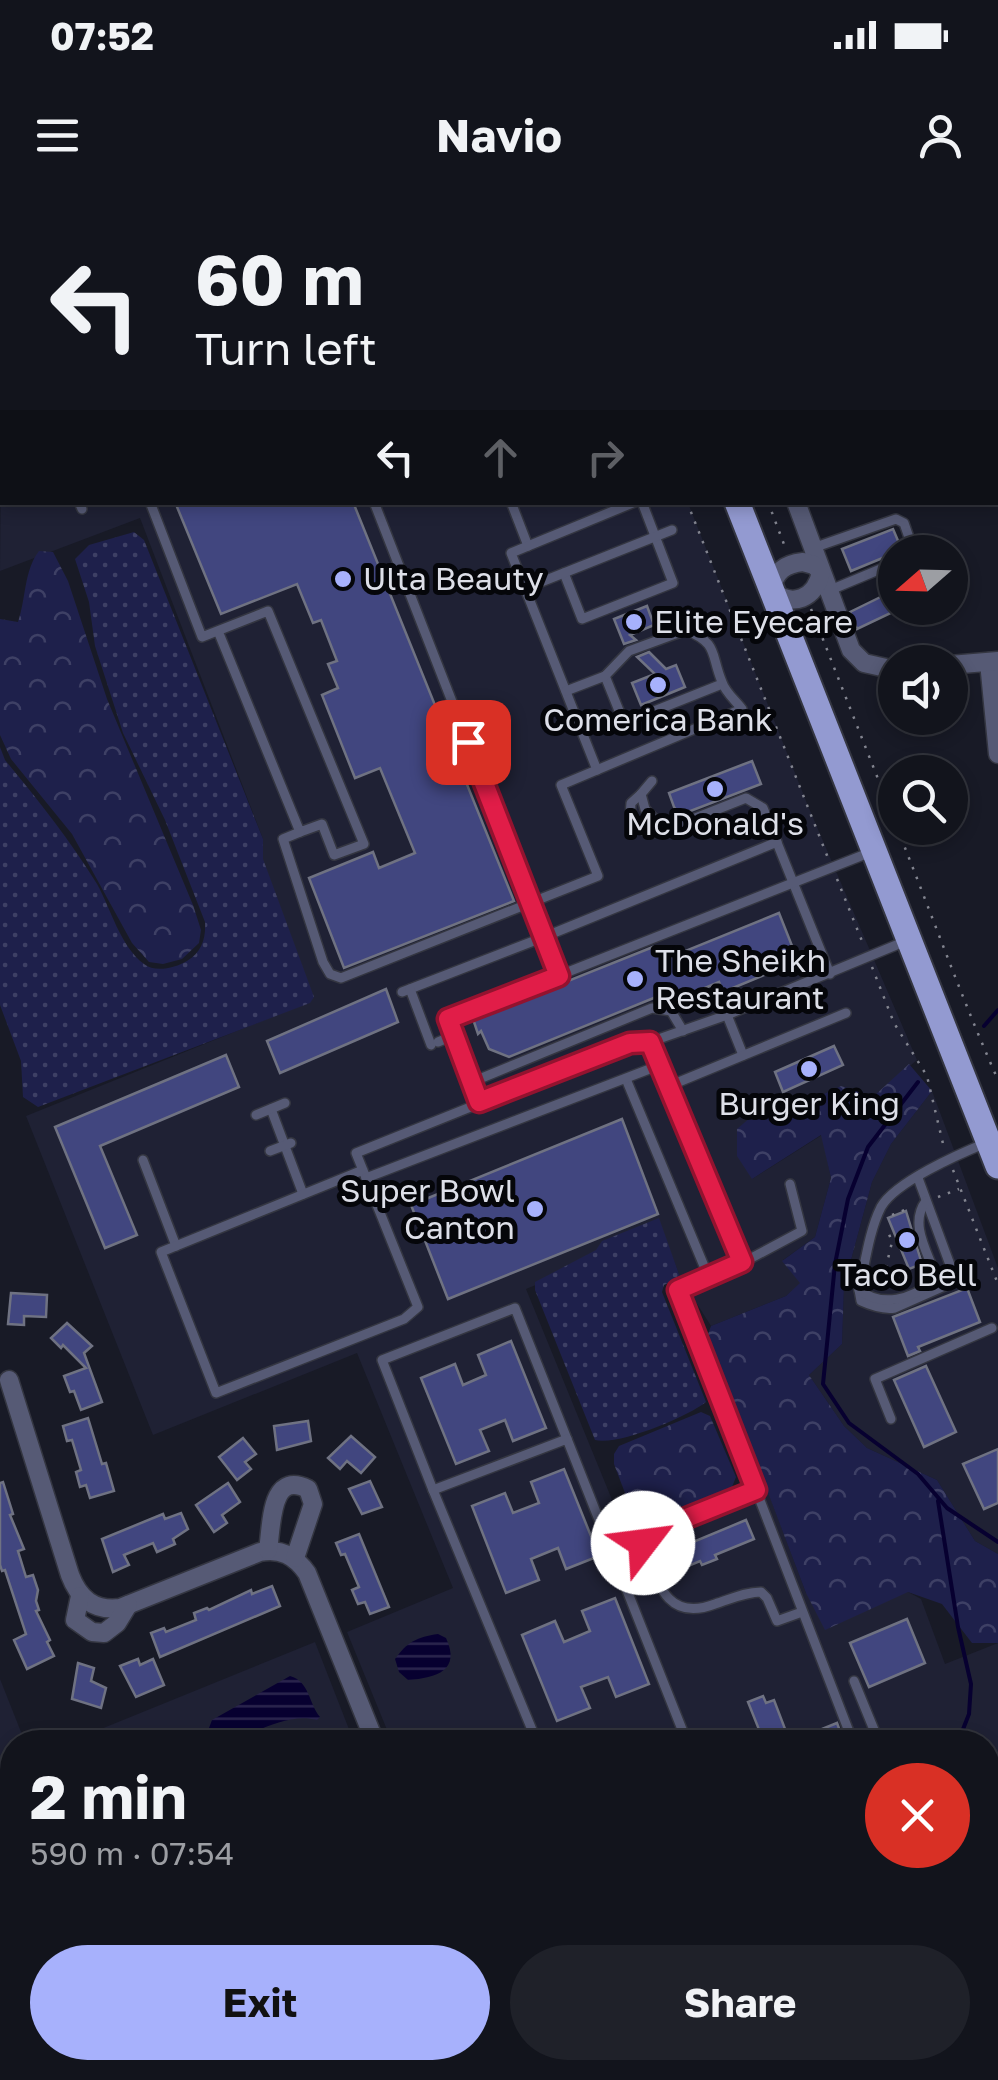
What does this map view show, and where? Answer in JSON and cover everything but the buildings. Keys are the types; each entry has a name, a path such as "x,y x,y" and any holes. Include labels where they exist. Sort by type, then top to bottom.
{"main road":[{"path":"738,505 993,1154"}],"street":[{"path":"797,505 851,650 859,660 878,668"},
{"path":"792,563 814,564 821,572 818,586 807,597 787,600 771,590 777,573 792,563"},
{"path":"968,664 993,662 998,754"},
{"path":"9,1380 80,1596 110,1609 268,1550 296,1558 307,1573 370,1730"},
{"path":"268,1550 276,1495 285,1486 296,1483 308,1489 314,1504 296,1558"}],"lane":[{"path":"151,505 202,637 268,612 364,844 334,856 322,824 282,839 330,974 341,978 598,876 561,784 742,709 722,684 716,655 706,638 686,630 629,650 605,676 566,691"},
{"path":"375,505 559,976"},
{"path":"512,505 528,546"},
{"path":"597,770 511,554 630,505"},
{"path":"564,573 582,618 673,583 639,505"},
{"path":"813,548 896,519 904,523 908,535"},
{"path":"526,588 672,530"},
{"path":"828,591 878,569"},
{"path":"218,630 300,832"},
{"path":"605,676 624,723 722,684"},
{"path":"652,781 632,803 630,813 642,832 654,834 746,798 764,808 830,974"},
{"path":"642,794 644,808 665,830"},
{"path":"455,1035 435,1043 406,990 777,842"},
{"path":"479,1102 448,1019 874,851"},
{"path":"660,1066 364,1174 304,1194 162,1252 216,1393 404,1318 418,1307 364,1174 356,1153 630,1043 650,1042 727,1015 909,940"},
{"path":"472,1082 652,1008 671,1011 683,1030"},
{"path":"670,1086 846,1013"},
{"path":"727,1015 743,1055"},
{"path":"650,1042 742,1262"},
{"path":"626,1079 708,1278"},
{"path":"256,1115 285,1103"},
{"path":"270,1109 288,1144 304,1194"},
{"path":"270,1151 288,1144"},
{"path":"918,1178 930,1200 956,1281 886,1309 861,1301 859,1290 879,1211 888,1196 948,1158 993,1154"},
{"path":"142,1160 176,1246"},
{"path":"790,1184 802,1231 678,1290 847,1730"},
{"path":"859,1290 892,1301 934,1282 935,1274 918,1227 919,1210 930,1200"},
{"path":"532,1730 382,1360 515,1308 682,1730"},
{"path":"891,1419 875,1379 992,1328"},
{"path":"433,1490 567,1439"},
{"path":"756,1490 649,1533 643,1543 668,1599 686,1608 701,1610 750,1592 762,1592 777,1621 802,1612"},
{"path":"854,1682 874,1730"}],"path":[{"path":"688,505 828,856"},
{"path":"769,505 792,563"},
{"path":"807,597 878,779"},
{"path":"904,845 977,1037 998,1080"},
{"path":"907,1044 932,1091 944,1148"},
{"path":"954,1172 998,1284"},
{"path":"930,1200 960,1188"},
{"path":"878,1299 891,1238 885,1220 906,1209"},
{"path":"880,1235 891,1238"}],"shaded area":[{"path":"1,505 689,505 808,806 917,1060 874,1096 841,1086 796,1107 758,1111 752,1179 822,1135 831,1178 815,1237 783,1260 801,1283 786,1296 711,1326 680,1277 663,1232 526,1289 626,1534 763,1478 806,1593 908,1592 921,1599 945,1664 998,1643 998,1730 387,1730 347,1632 453,1588 357,1353 153,1435 26,1116 309,1002 259,866 263,839 140,518 0,571"},
{"path":"932,1091 998,1268 998,1554 975,1541 937,1480 867,1448 844,1426 809,1375 842,1344 844,1286 872,1182 891,1144"},
{"path":"438,1634 446,1638 450,1649 448,1665 437,1674 408,1680 399,1672 395,1659 413,1641"},
{"path":"315,1642 349,1730 99,1730"},
{"path":"290,1676 305,1688 320,1717 293,1719 258,1730 210,1730 212,1720"},
{"path":"0,1679 20,1730 0,1730"}],"green space":[{"path":"134,532 144,540 263,839 263,859 314,997 310,1003 38,1107 23,1097 21,1061 0,1005 0,747 5,760 87,868 122,937 144,964 154,968 177,966 196,953 205,934 205,922 165,820 123,733 95,646 89,602 75,559 89,545"},
{"path":"39,551 53,552 68,581 107,699 193,905 201,930 199,943 182,959 163,964 149,962 132,943 72,834 11,759 0,735 0,619 18,622 28,576"},
{"path":"909,1064 932,1091 891,1144 872,1182 844,1286 842,1344 809,1375 844,1426 867,1448 937,1480 975,1541 998,1554 998,1643 972,1643 942,1604 908,1592 825,1630 806,1593 708,1334 711,1326 786,1296 800,1283 782,1261 815,1237 831,1178 821,1135 752,1179 737,1156 737,1129 758,1111 796,1107 841,1086 874,1096"},
{"path":"659,1218 680,1277 664,1285 662,1292 706,1402 652,1429 619,1439 595,1440 535,1282 596,1250 602,1241"},
{"path":"701,1412 710,1416 736,1477 732,1487 643,1524 636,1522 614,1464 614,1454 619,1446"}],"waterway":[{"path":"984,1026 998,1010"},
{"path":"918,1082 868,1147 848,1199 835,1264 823,1384 849,1423 918,1474 947,1508 998,1542"},
{"path":"938,1501 971,1684 969,1714 963,1730"}],"place":[{"name":"Ulta Beauty","path":"343,579"},
{"name":"Elite Eyecare","path":"634,622"},
{"name":"Comerica Bank","path":"658,685"},
{"name":"McDonald's","path":"715,789"},
{"name":"The Sheikh Restaurant","path":"635,979"},
{"name":"Burger King","path":"809,1069"},
{"name":"Super Bowl Canton","path":"535,1209"},
{"name":"Taco Bell","path":"907,1240"}],"route":[{"path":"468,742 559,976 448,1019 479,1102 630,1043 650,1042 742,1262 678,1290 756,1490 649,1533 643,1543"}]}
